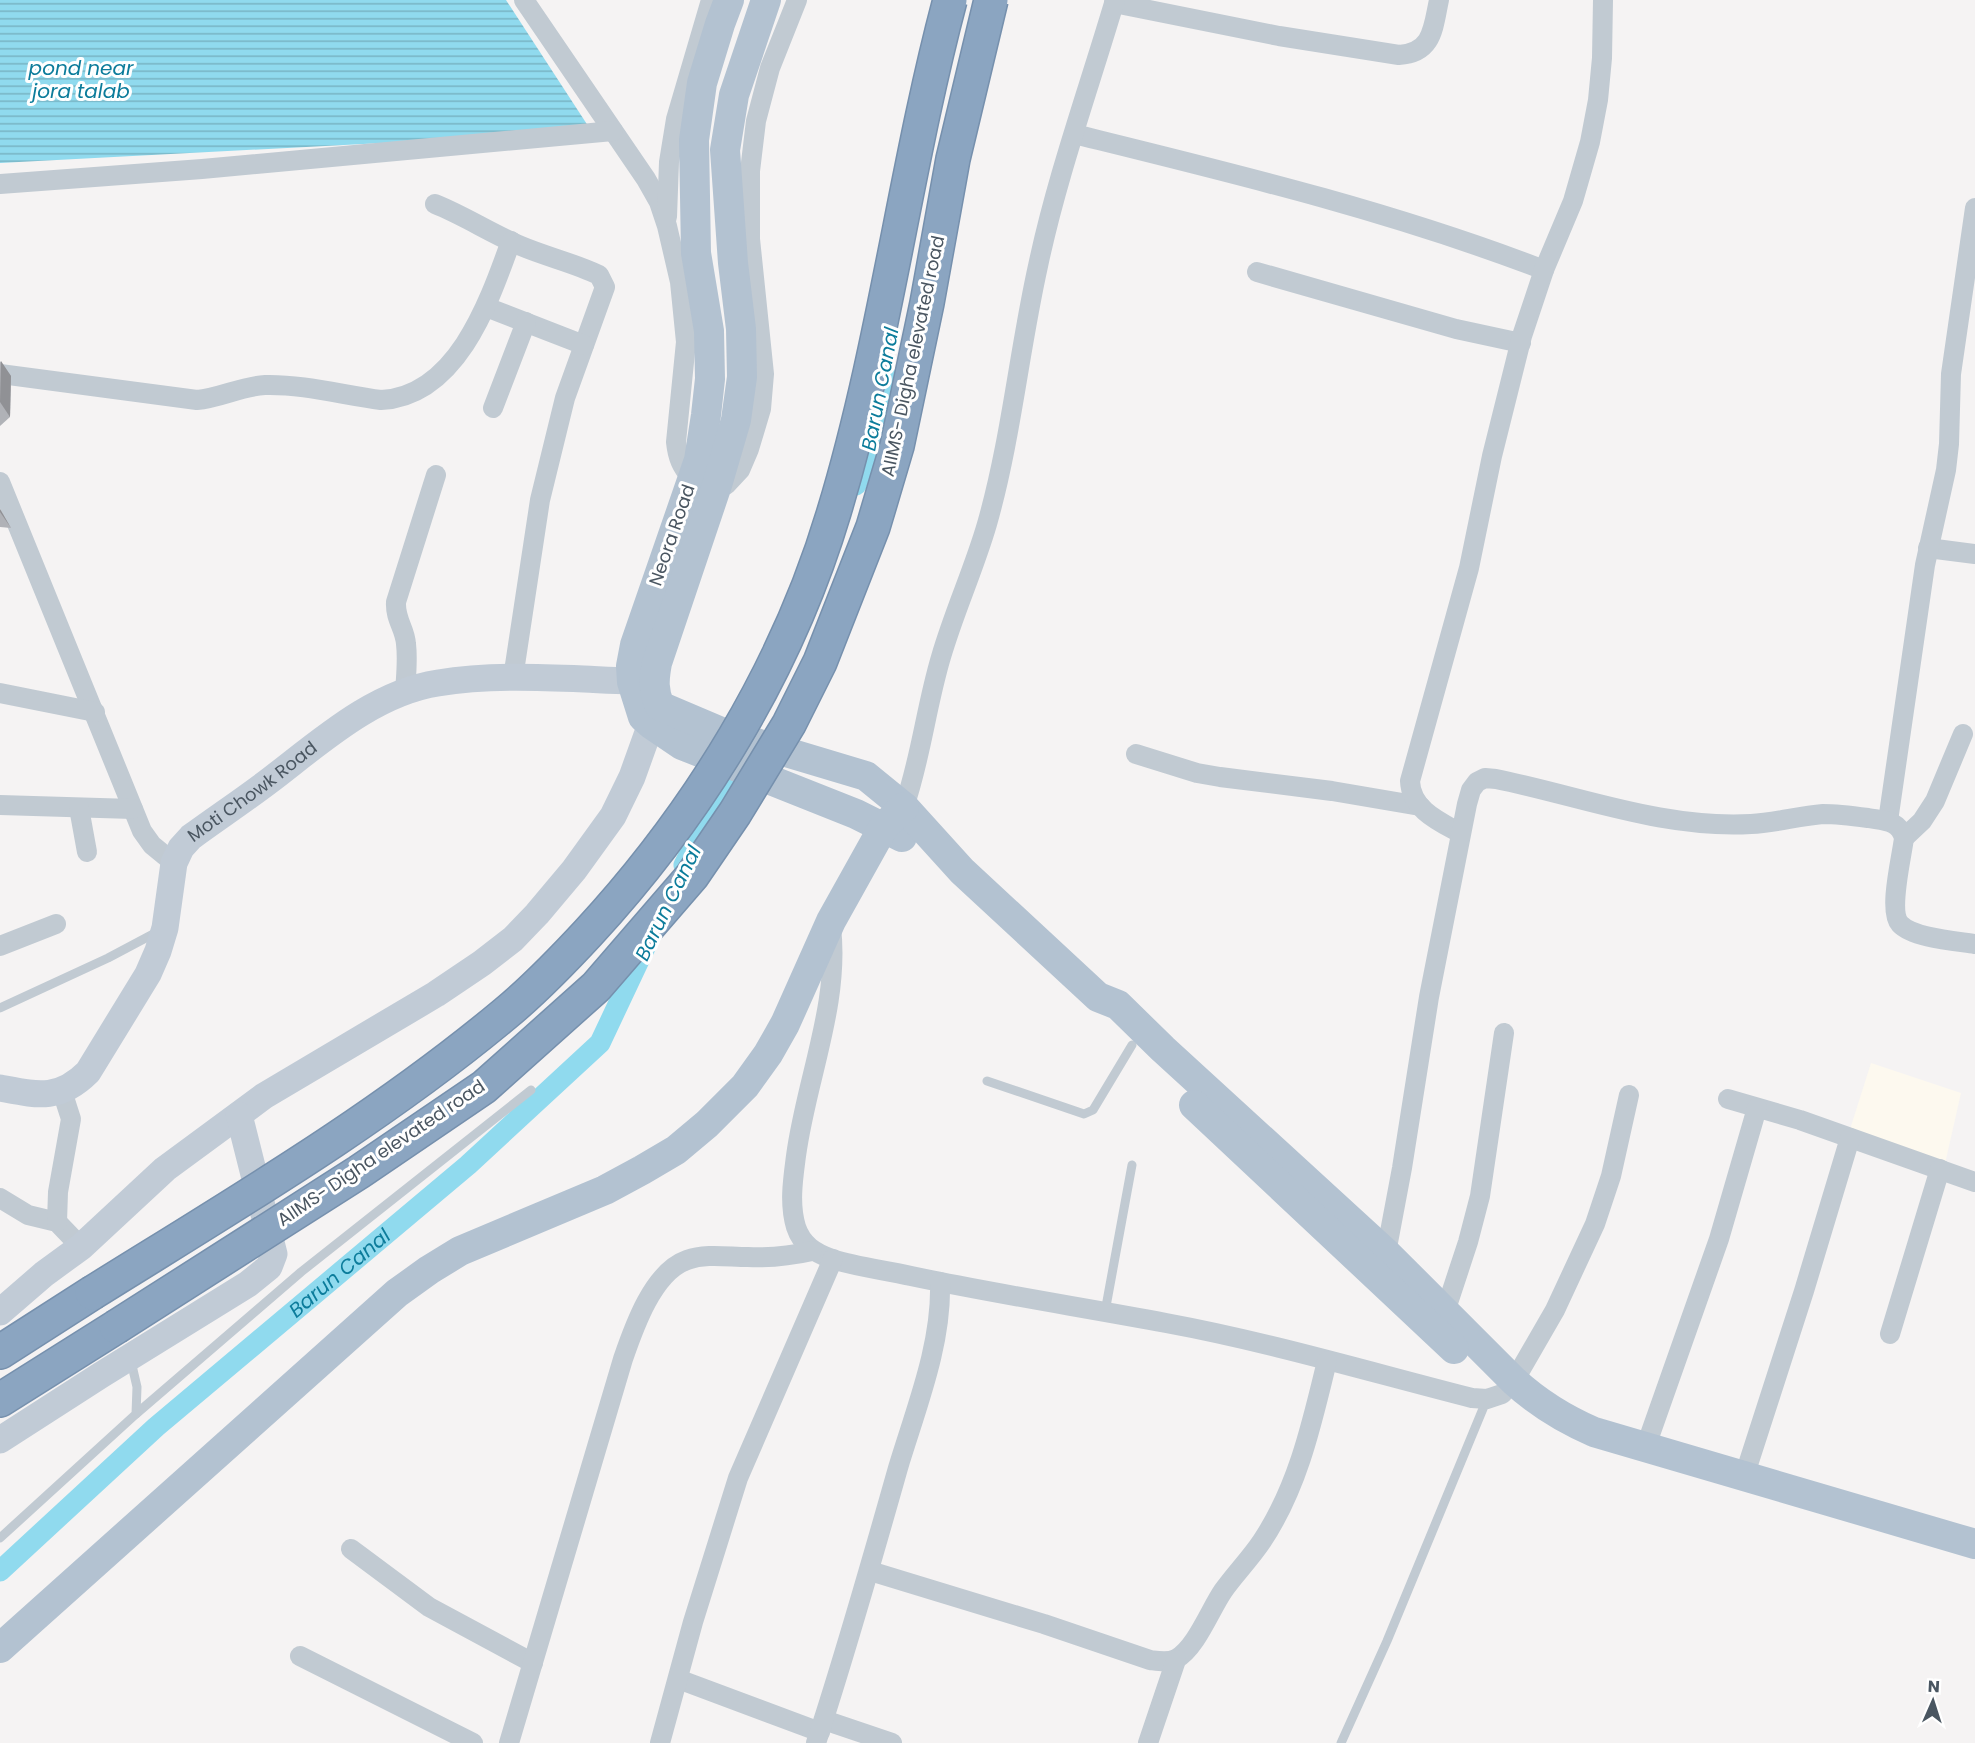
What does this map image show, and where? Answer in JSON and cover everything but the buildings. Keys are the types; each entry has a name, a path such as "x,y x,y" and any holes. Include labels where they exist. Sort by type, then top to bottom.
{"highway":[{"name":"AIIMS- Digha elevated road","path":"0,1352 338,1137 448,1059 509,1011 564,958 615,903 699,793 752,707 786,638 814,574 834,514 856,437 930,79 950,0"},
{"name":"AIIMS- Digha elevated road","path":"0,1400 359,1172 484,1087 596,987 692,876 735,813 789,724 820,662 873,527 897,446 927,303 953,159 991,0"}],"main road":[{"path":"708,472 709,331 696,253 694,140 702,83 729,0"},
{"path":"766,0 734,95 725,150 732,263 741,329 742,377 736,420 708,472 657,663 643,681 643,717 682,745 719,745 866,776 894,817 962,871 1098,997 1118,1005 1162,1049 1386,1253 1445,1312 1501,1391 1534,1399 1556,1415 1594,1432 1974,1545"},
{"path":"643,681 655,695 660,706 719,745 856,814 894,817"},
{"path":"0,1648 397,1293 429,1270 470,1247 605,1190 676,1150 699,1131 745,1086 768,1054 785,1024 831,921 894,817"},
{"path":"1098,997 1105,1017 1132,1045 1501,1391 1547,1428 1588,1446 1974,1545"}],"street":[{"path":"524,0 646,179 659,202 680,282 686,342 677,450 682,469 708,472 726,485 740,470 761,409 765,374 750,239 750,171 756,121 770,68 797,0"},
{"path":"667,226 669,162 676,119 711,0"},
{"path":"894,817 916,769 941,657 988,522 1010,421 1037,267 1050,214 1115,2 1279,36 1399,56 1423,49 1429,40 1439,0"},
{"path":"1460,833 1438,821 1420,806 1410,793 1410,782 1469,568 1492,456 1521,343 1544,270 1572,201 1590,142 1598,100 1602,58 1603,0"},
{"path":"0,184 202,169 613,131"},
{"path":"1074,134 1311,195 1477,245 1544,270"},
{"path":"435,204 535,252 599,275 603,280 603,295 565,398 540,500 513,678"},
{"path":"1888,821 1928,548 1946,470 1951,374 1975,208"},
{"path":"0,374 197,400 264,385 286,386 381,400 395,399 424,387 455,357 486,307 511,241"},
{"path":"1257,272 1456,329 1521,343"},
{"path":"486,307 584,345"},
{"path":"493,408 526,322"},
{"path":"405,692 406,643 397,619 396,602 436,475"},
{"path":"0,482 142,831 152,845 174,863"},
{"path":"1928,548 1975,554"},
{"name":"Moti Chowk Road","path":"62,1091 82,1078 105,1047 148,974 165,928 174,863 181,848 191,837 315,745 367,710 405,692 437,683 513,678 643,681"},
{"path":"0,693 95,712"},
{"path":"0,1312 44,1274 81,1247 165,1169 264,1096 436,994 513,939 574,870 613,816 632,777 651,724"},
{"path":"1904,838 1922,821 1935,801 1963,734"},
{"path":"1136,754 1197,773 1332,791 1420,806"},
{"path":"1386,1253 1429,997 1460,833 1472,790 1478,782 1485,778 1516,783 1638,814 1695,823 1751,824 1830,814 1897,824 1904,838 1895,913 1898,922 1906,929 1918,934 1975,944"},
{"path":"0,805 133,809"},
{"path":"79,808 87,852"},
{"path":"831,921 834,948 833,978 798,1137 792,1181 792,1206 796,1226 802,1240 812,1251 832,1259 940,1282 1250,1340 1472,1398 1501,1391 1555,1310 1595,1224 1611,1176 1629,1095"},
{"path":"0,946 56,924"},
{"path":"1445,1312 1480,1196 1504,1033"},
{"path":"0,1088 41,1094 62,1091 71,1119 58,1192 57,1222"},
{"path":"1728,1099 1850,1138 1975,1182"},
{"path":"1646,1446 1719,1239 1757,1108"},
{"path":"0,1440 130,1356 248,1284 269,1267 274,1254 239,1115"},
{"path":"1744,1477 1850,1138"},
{"path":"1890,1334 1940,1169"},
{"path":"0,1198 28,1215 57,1222 81,1247"},
{"path":"509,1743 623,1359 632,1334 656,1287 675,1266 687,1260 717,1256 786,1257 812,1251"},
{"path":"660,1743 705,1581 738,1478 832,1259"},
{"path":"820,1732 870,1571 918,1404 937,1330 940,1282"},
{"path":"1148,1743 1176,1660 1186,1651 1223,1591 1262,1540 1281,1508 1306,1444 1327,1361"},
{"path":"351,1549 429,1606 533,1663"},
{"path":"870,1571 1044,1624 1150,1660 1164,1662 1176,1660"},
{"path":"300,1656 473,1743"},
{"path":"678,1679 820,1732 892,1743"}],"lane":[{"path":"0,1008 108,958 165,928"},
{"path":"987,1081 1084,1114 1093,1110 1132,1045"},
{"path":"0,1538 136,1414 301,1272 531,1090"},
{"path":"1105,1312 1132,1165"},
{"path":"130,1356 137,1387 136,1414"},
{"path":"1341,1743 1501,1391"}],"shaded area":[{"path":"1871,1063 1961,1093 1942,1177 1846,1142"}],"water":[{"name":"pond near jora talab","path":"0,0 506,0 592,132 0,163"}],"waterway":[{"name":"Barun Canal","path":"856,485 874,438 885,374"},
{"name":"Barun Canal","path":"684,865 738,759"},
{"name":"Barun Canal","path":"0,1571 156,1427 468,1165 600,1043 649,939"}]}
